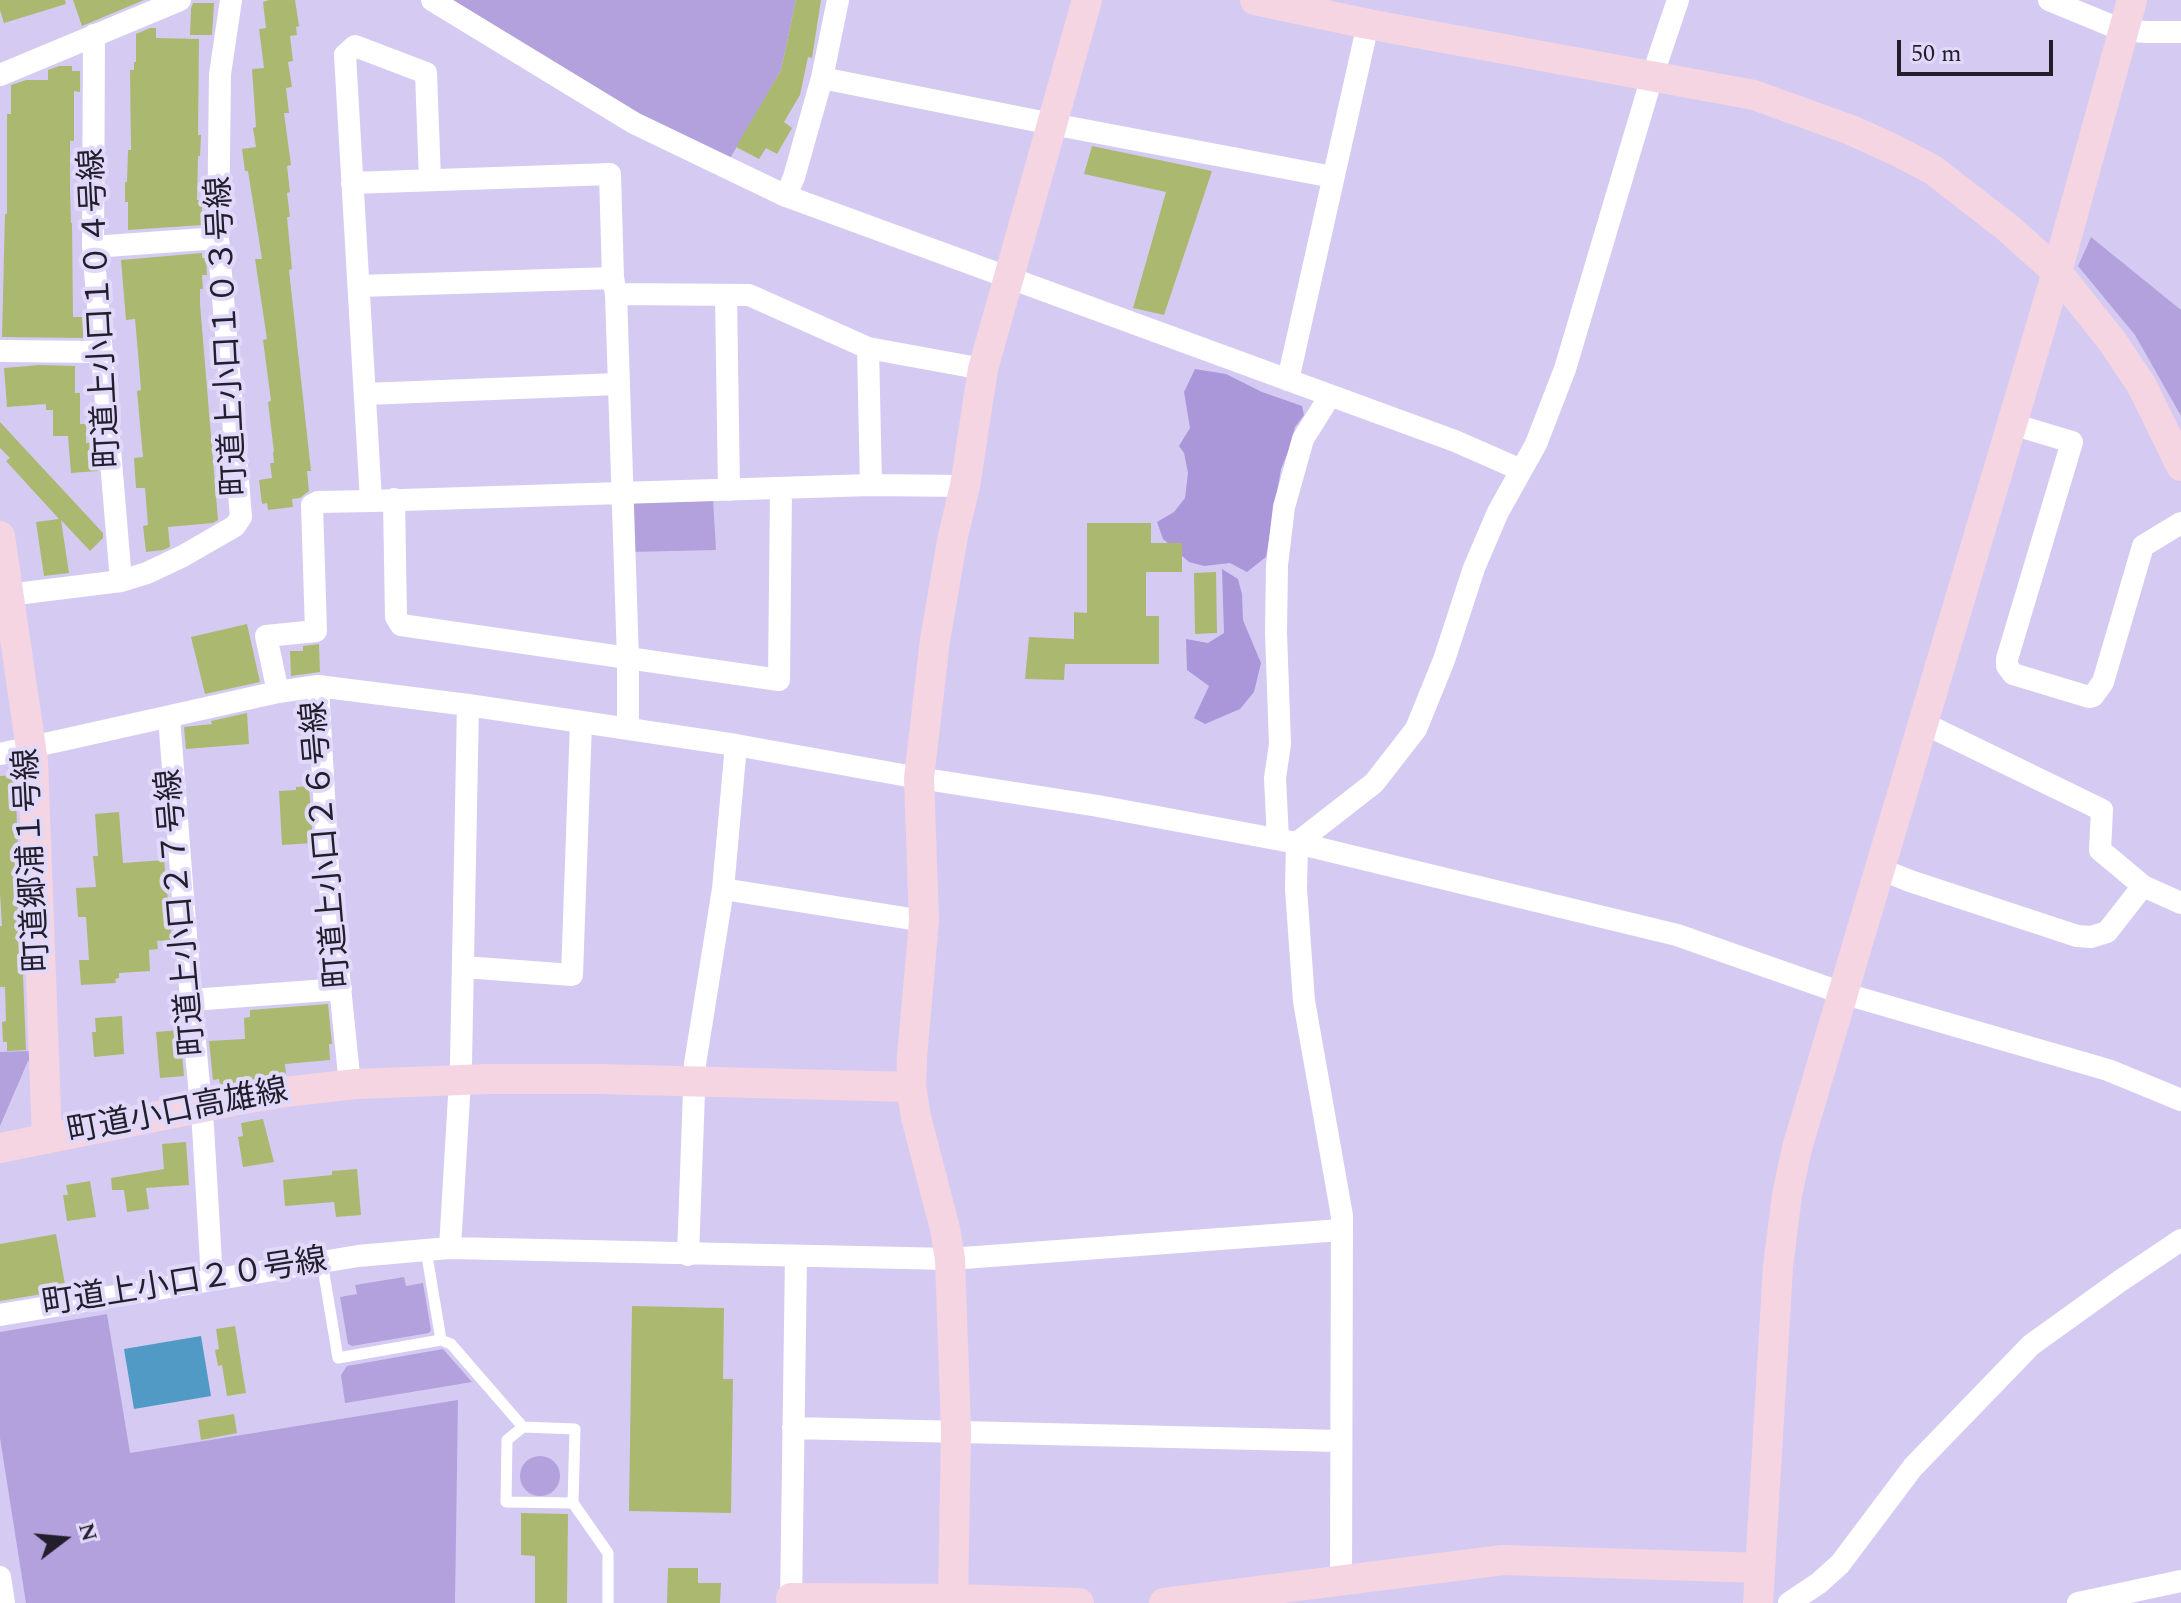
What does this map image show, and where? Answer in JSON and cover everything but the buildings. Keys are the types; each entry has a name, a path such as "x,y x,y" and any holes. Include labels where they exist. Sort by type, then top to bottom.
{"street":[{"path":"0,75 180,0"},
{"name":"町道上小口１０３号線","path":"8,595 121,581 147,573 235,526 241,517 218,238 220,74 231,0"},
{"path":"432,0 634,123 786,196 1455,441 1521,470"},
{"path":"786,196 822,78 838,0"},
{"path":"953,1601 956,1431 950,1259 911,1087 924,921 919,778 935,640 965,486 983,369 1087,0"},
{"path":"1255,0 1368,24 1754,95 1851,130 1897,151 1933,170 2008,228 2057,272 2112,341 2178,455"},
{"path":"1288,841 1374,783 1416,729 1444,660 1474,568 1498,512 1536,444 1565,369 1678,0"},
{"path":"2049,0 2181,46"},
{"path":"1758,1603 1774,1315 1787,1195 1800,1137 2057,272 2134,31 2132,0"},
{"path":"1288,380 1368,24"},
{"path":"2134,31 2181,32"},
{"name":"町道上小口１０４号線","path":"94,35 93,247 121,581"},
{"path":"430,180 426,73 355,46 345,55 366,394 396,617 401,625 779,680 781,489"},
{"path":"822,78 1333,177"},
{"path":"352,183 610,174 628,729"},
{"path":"93,247 218,238"},
{"path":"359,286 615,286 749,295 868,348 983,369"},
{"path":"726,295 729,490"},
{"path":"868,348 871,485"},
{"path":"0,351 102,352"},
{"path":"366,394 618,384"},
{"path":"1330,396 1303,439 1284,507 1277,565 1280,744 1275,778 1296,889 1304,1001 1342,1216 1341,1580"},
{"path":"2012,424 2072,442 2007,659 2007,666 2013,674 2093,696 2103,682 2143,546 2181,523"},
{"path":"278,692 266,636 316,631 312,505 318,502 871,485 965,486"},
{"name":"町道郷浦１号線","path":"0,536 31,748 47,1139"},
{"path":"318,686 736,745 1288,841 1677,935 1842,993 2108,1070 2181,1100"},
{"name":"町道上小口２６号線","path":"0,754 278,692 318,686 328,869 353,1084"},
{"path":"450,1248 464,967 468,705"},
{"name":"町道上小口２７号線","path":"169,717 203,1127 212,1280"},
{"path":"464,967 572,975 581,722"},
{"path":"1923,723 2102,810 2100,850 2143,886 2181,903"},
{"path":"688,1255 694,1082 723,889 736,745"},
{"path":"1880,869 2077,936 2091,937 2107,932 2143,886"},
{"path":"723,889 924,921"},
{"path":"191,1000 341,989"},
{"name":"町道小口高雄線","path":"0,1148 200,1107 353,1084 460,1079 599,1079 911,1087"},
{"name":"町道上小口２０号線","path":"0,1315 369,1255 450,1248 950,1259 1341,1230"},
{"path":"1789,1603 1840,1564 1913,1467 2031,1345 2181,1240"},
{"path":"796,1257 791,1600 1079,1603"},
{"path":"793,1428 1340,1441"},
{"path":"1164,1603 1503,1560 1760,1568"},
{"path":"0,1577 4,1603"},
{"path":"2078,1603 2181,1581"}],"lane":[{"path":"426,1250 441,1340"},
{"path":"322,1262 338,1358 441,1340 451,1344 523,1427"},
{"path":"573,1503 506,1502 507,1440 523,1427 575,1429 573,1503 608,1553 608,1603"}],"shaded area":[{"path":"444,0 796,0 781,70 728,162 636,117"},
{"path":"2091,237 2181,310 2181,416 2135,335 2078,266"},
{"path":"1195,369 1226,374 1262,392 1302,406 1304,415 1295,427 1281,469 1266,557 1247,572 1230,563 1204,566 1189,562 1163,539 1157,522 1174,512 1185,498 1188,473 1184,453 1179,446 1190,428 1184,392"},
{"path":"713,498 716,550 630,552 630,510 636,501"},
{"path":"1222,569 1238,579 1243,620 1261,663 1254,692 1240,709 1205,724 1194,718 1209,686 1187,670 1186,639 1208,643 1224,633"},
{"path":"31,1051 32,1062 28,1061 0,1126 0,1052"},
{"path":"404,1277 406,1286 423,1283 429,1333 352,1346 348,1344 340,1297 357,1294 355,1285"},
{"path":"107,1314 130,1453 458,1400 455,1603 26,1603 0,1438 0,1332"},
{"path":"443,1349 472,1382 345,1403 341,1375 347,1366"},
{"path":"540,1456 554,1462 560,1476 554,1490 540,1496 526,1490 520,1476 526,1462"}],"water":[{"path":"201,1336 211,1396 134,1409 124,1349"}]}
